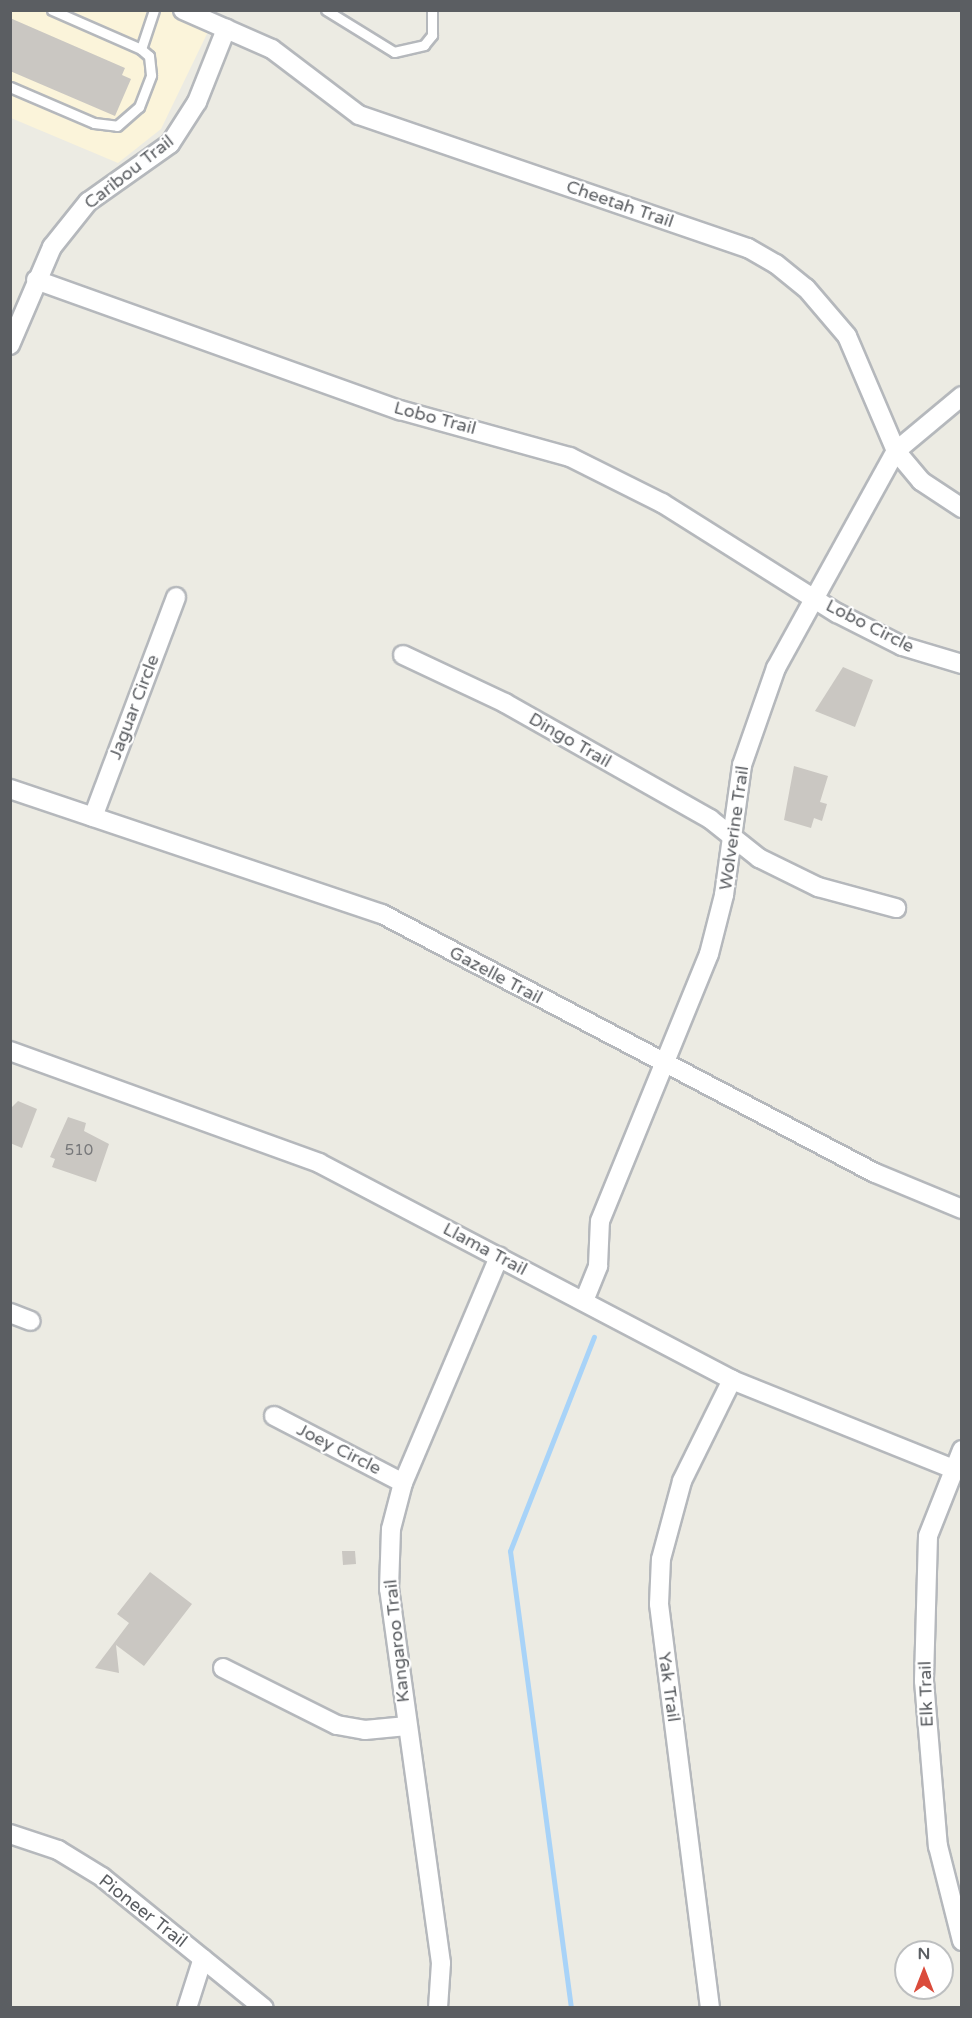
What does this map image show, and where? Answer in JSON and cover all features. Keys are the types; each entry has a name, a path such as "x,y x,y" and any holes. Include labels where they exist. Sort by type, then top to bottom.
{"street":[{"name":"Cheetah Trail","path":"183,10 272,49 359,115 748,248 776,264 818,301 847,336 896,451 921,481 962,508"},
{"name":"Caribou Trail","path":"10,345 52,247 88,202 155,157 185,125 226,29"},
{"name":"Lobo Trail","path":"36,280 400,410 570,457 662,503 814,597"},
{"name":"Wolverine Trail","path":"584,1301 598,1266 600,1221 709,954 754,723 814,597 896,451 962,396"},
{"name":"Jaguar Circle","path":"93,817 176,597"},
{"name":"Lobo Circle","path":"814,597 902,646 962,664"},
{"name":"Dingo Trail","path":"403,655 505,703 731,835 759,858 818,887 896,908"},
{"name":"Gazelle Trail","path":"10,789 382,914 875,1173 962,1209"},
{"name":"Llama Trail","path":"10,1051 268,1140 500,1257 732,1380 951,1468"},
{"name":"Kangaroo Trail","path":"438,2007 441,1963 389,1589 391,1530 403,1483 500,1257"},
{"path":"10,1313 31,1321"},
{"name":"Yak Trail","path":"710,2007 658,1604 661,1559 682,1481 732,1380"},
{"name":"Joey Circle","path":"274,1416 403,1483"},
{"name":"Elk Trail","path":"962,1450 951,1468 928,1536 924,1681 938,1846 962,1941"},
{"path":"223,1668 337,1725 365,1730 407,1726"},
{"name":"Pioneer Trail","path":"10,1833 58,1850 102,1877 264,2007"},
{"path":"187,2007 203,1958"}],"lane":[{"path":"10,87 94,123 117,126 139,107 151,75 149,56 141,49 52,10"},
{"path":"141,49 154,10"},
{"path":"326,10 394,52 424,45 432,35 432,10"}],"shaded area":[{"path":"10,11 218,11 161,129 118,163 11,118"}],"building":[{"path":"10,18 125,68 122,75 131,79 115,116 10,71"},
{"path":"843,667 873,680 855,727 815,711"},
{"path":"794,766 828,776 820,802 827,804 822,821 814,818 811,828 784,820"},
{"path":"18,1101 37,1109 22,1148 10,1143 10,1109"},
{"path":"68,1117 86,1123 84,1131 109,1144 96,1182 52,1167 55,1159 50,1157"},
{"path":"342,1551 355,1551 356,1564 343,1565"},
{"path":"150,1572 192,1604 144,1666 116,1645 119,1673 95,1668 129,1623 117,1614"}],"waterway":[{"path":"571,2008 510,1551 594,1337"}]}
